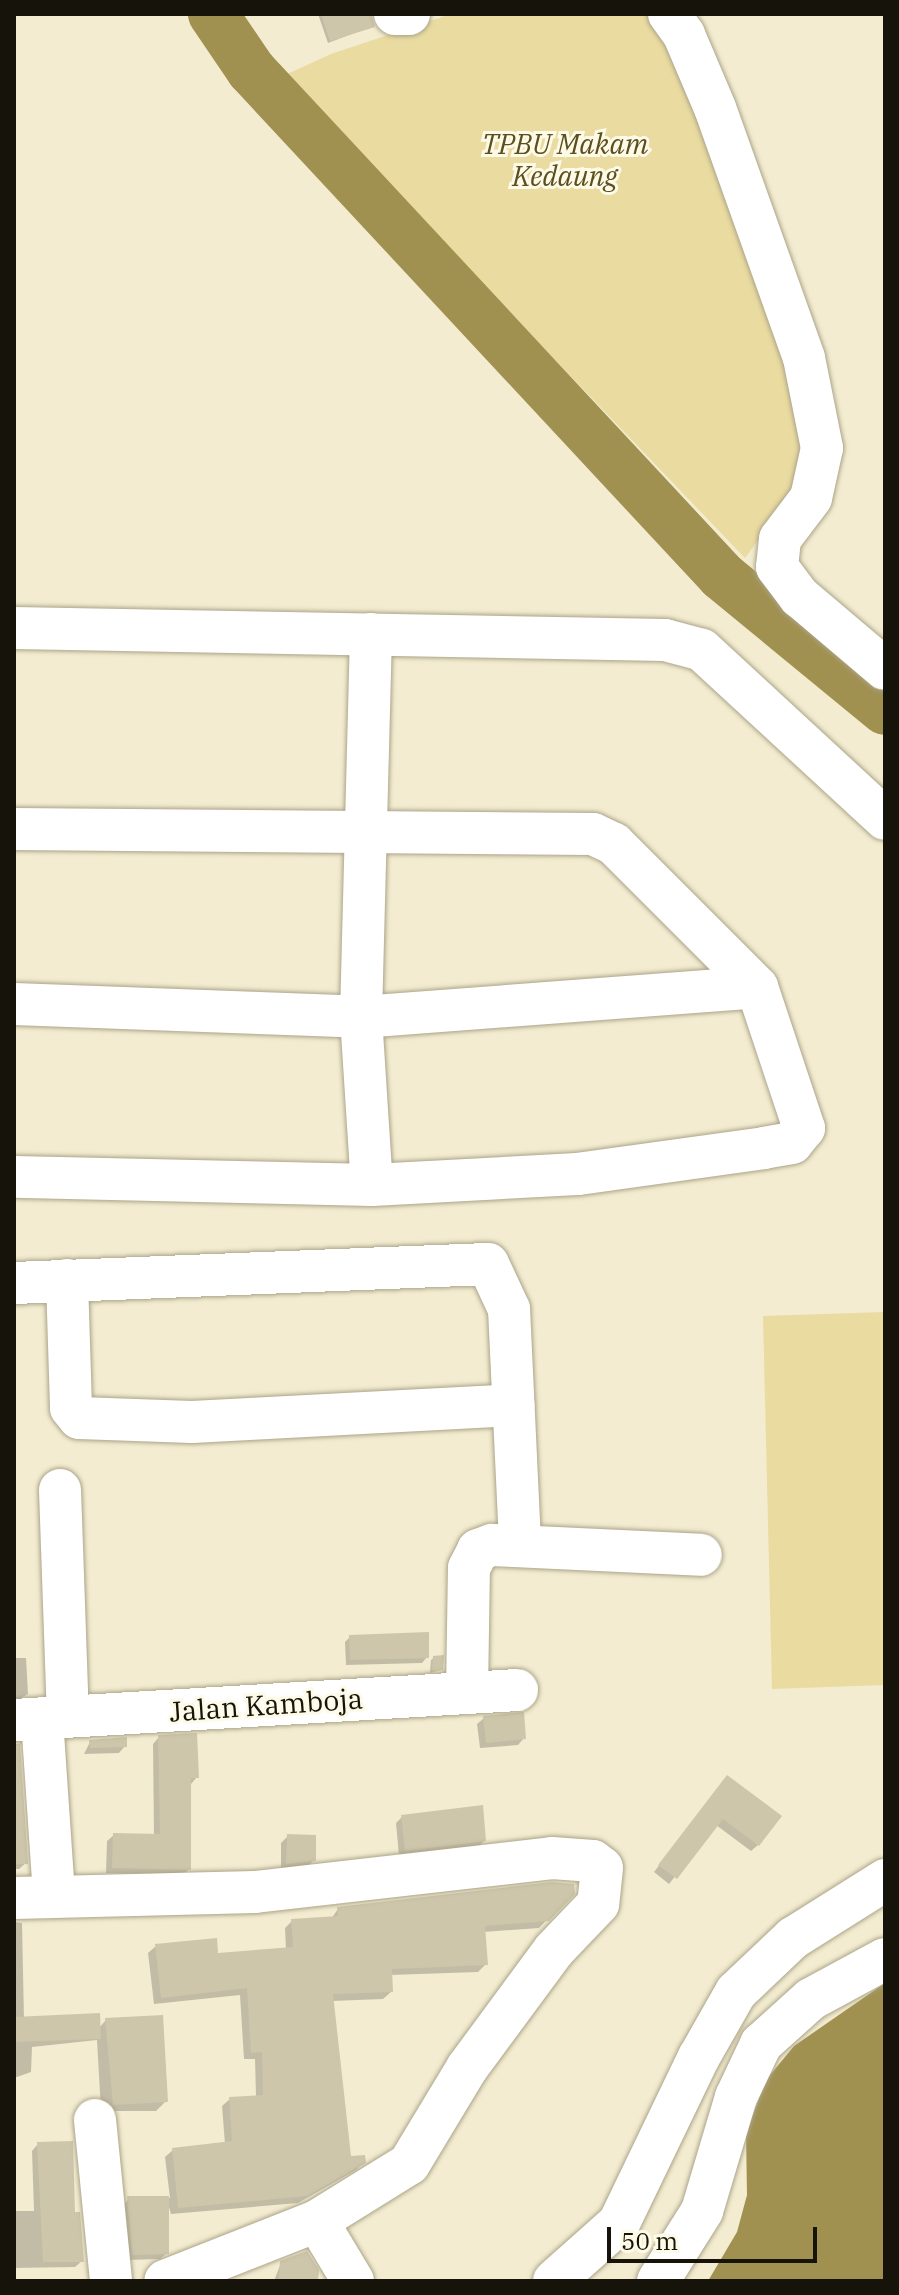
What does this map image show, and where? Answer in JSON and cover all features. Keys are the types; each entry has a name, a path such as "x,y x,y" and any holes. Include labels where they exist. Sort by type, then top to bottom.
{"street":[{"path":"395,14 409,14"},
{"path":"669,14 684,35 715,108 804,358 822,448 811,498 780,539 777,567 800,597 885,669"},
{"path":"14,628 665,640 702,650 885,819"},
{"path":"371,634 369,832 361,1017 372,1185"},
{"path":"14,829 593,834 614,844 757,987 804,1128 792,1143 577,1174 372,1185 14,1177"},
{"path":"14,1004 361,1017 757,987"},
{"path":"14,1283 488,1264 509,1309 520,1546"},
{"path":"67,1280 71,1408 79,1418 192,1422 514,1405"},
{"path":"60,1490 41,1719 34,1897 311,1888 552,1858 598,1864 604,1875 598,1904 554,1950 467,2068 409,2164 317,2221 165,2281"},
{"path":"467,1693 473,1555 492,1545 701,1555"},
{"name":"Jalan Kamboja","path":"41,1719 517,1690"},
{"path":"554,2281 619,2223 699,2057 736,1992 793,1938 885,1880"},
{"path":"658,2281 702,2211 736,2097 761,2044 811,1999 885,1959"},
{"path":"95,2120 111,2281"},
{"path":"317,2221 353,2281"}],"green space":[{"name":"TPBU Makam Kedaung","path":"451,14 654,14 762,262 807,454 797,488 745,558 283,76 331,54"},
{"path":"885,1312 885,1685 772,1689 763,1316"}],"shaded area":[{"path":"885,1983 885,2281 708,2281 737,2232 747,2195 746,2133 766,2080 794,2046"}],"building":[{"path":"321,14 371,14 375,27 330,41"},
{"path":"429,1632 429,1658 350,1660 349,1635"},
{"path":"444,1655 443,1670 432,1671 433,1656"},
{"path":"524,1712 526,1739 486,1743 483,1716"},
{"path":"197,1733 199,1778 191,1778 191,1870 112,1868 113,1833 160,1834 158,1735"},
{"path":"127,1737 127,1747 90,1748 89,1740"},
{"path":"14,1744 20,1744 28,1864 14,1864"},
{"path":"727,1775 782,1816 759,1846 723,1819 677,1879 658,1865"},
{"path":"483,1805 486,1841 405,1851 401,1815"},
{"path":"287,1834 316,1835 316,1861 286,1864"},
{"path":"552,1882 574,1884 575,1894 549,1921 485,1926 488,1965 392,1969 393,1992 333,1994 351,2156 365,2155 366,2163 307,2196 178,2208 172,2148 232,2141 229,2097 263,2095 262,2052 251,2053 247,1988 161,1998 155,1944 217,1938 218,1953 293,1947 291,1919 338,1916 337,1907"},
{"path":"100,2013 101,2039 14,2042 14,2017"},
{"path":"163,2015 168,2102 113,2105 105,2018"},
{"path":"73,2141 75,2212 80,2212 84,2262 43,2262 37,2142"},
{"path":"127,2196 169,2196 169,2254 132,2255"},
{"path":"307,2251 319,2270 318,2281 279,2279 280,2261"}],"waterway":[{"path":"213,14 251,70 722,576 885,710"}]}
